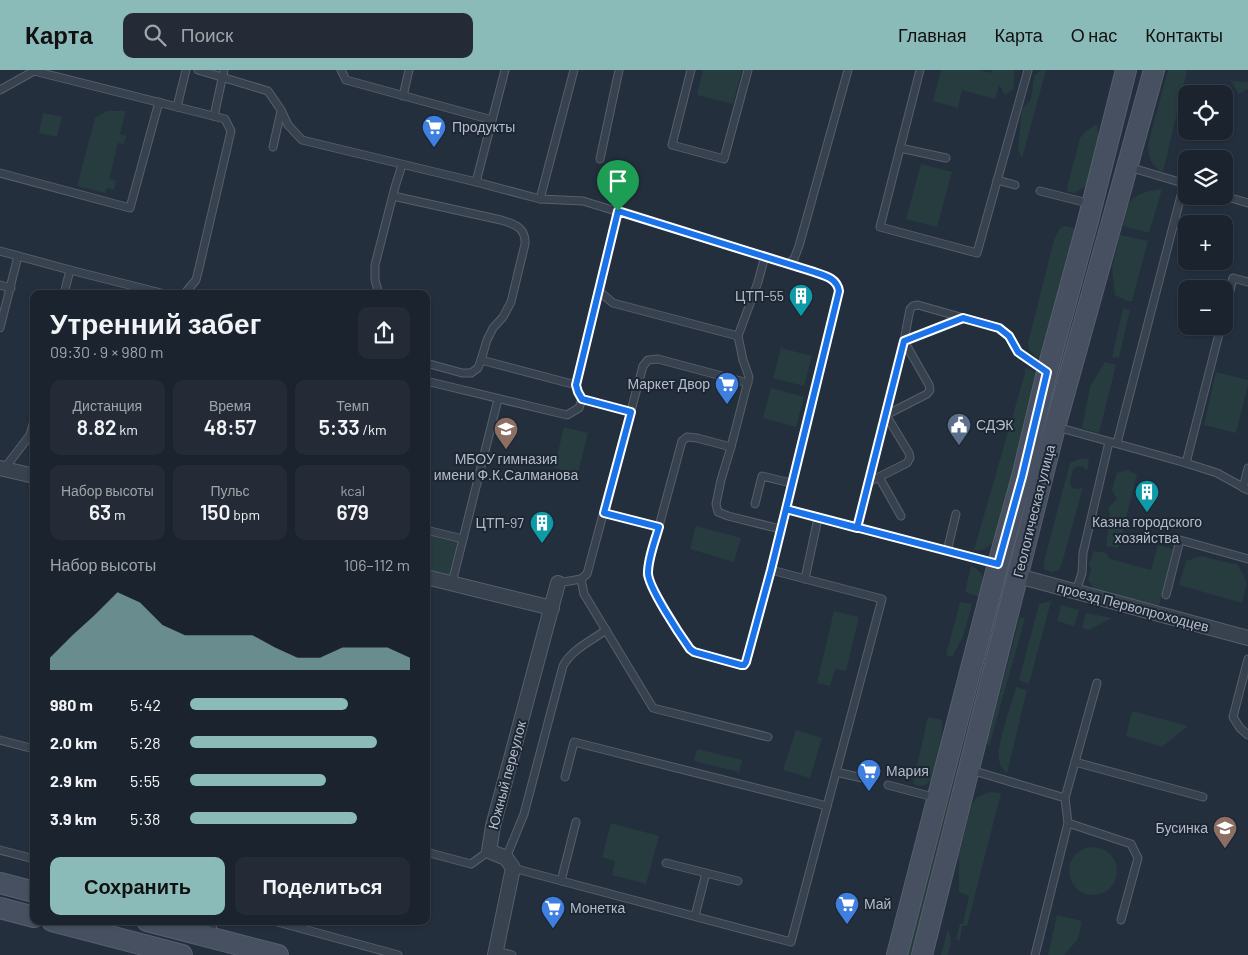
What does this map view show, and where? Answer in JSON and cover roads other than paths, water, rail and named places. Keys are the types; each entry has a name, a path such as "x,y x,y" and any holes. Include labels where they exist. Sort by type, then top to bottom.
{"main road":[{"name":"Геологическая улица","path":"897,955 1126,70"},
{"name":"Геологическая улица","path":"922,955 1055,427 1154,70"},
{"path":"0,883 30,891"},
{"path":"0,908 30,915"},
{"path":"65,925 145,950 182,955"},
{"path":"180,925 212,929 278,955"}],"street":[{"path":"2,469 30,475"},
{"name":"проезд Первопроходцев","path":"1018,576 1248,637"},
{"path":"430,578 552,608"},
{"name":"Южный переулок","path":"489,851 493,826 558,583"},
{"path":"489,851 510,863 495,953"}],"lane":[{"path":"177,107 186,70"},
{"path":"214,116 224,70"},
{"path":"341,70 346,80 492,120"},
{"path":"403,96 409,70"},
{"path":"476,182 505,70"},
{"path":"540,199 574,70"},
{"path":"600,159 619,70"},
{"path":"691,70 672,145 724,159 748,70"},
{"path":"788,264 794,259 799,246 848,70"},
{"path":"920,70 880,226 977,253 1028,70"},
{"path":"0,90 34,71 225,119 231,131 196,280 188,290"},
{"path":"202,71 268,91 281,110 288,125 302,140 540,199 583,201 765,256 811,271 834,280 838,284 839,291 814,396 771,570 744,665 694,652 690,649 652,587 648,575 649,563 682,441 687,437 697,438 731,447"},
{"path":"0,173 130,208 159,102"},
{"path":"273,147 281,110"},
{"path":"900,148 946,158"},
{"path":"378,290 375,280 375,265 402,165"},
{"path":"1126,167 1178,182"},
{"path":"997,180 1015,185"},
{"path":"1040,191 1091,204"},
{"path":"393,196 502,220 514,224 522,230 525,237 511,302 503,317 493,328 478,368 471,373 462,373 430,364"},
{"path":"1233,198 1248,202"},
{"path":"1117,444 1180,205"},
{"path":"430,382 567,415 580,408 582,399 576,385 600,292 618,211"},
{"path":"0,251 149,290"},
{"path":"0,328 18,256"},
{"path":"765,256 758,282 738,336 749,377 716,504 718,512 728,516 780,529"},
{"path":"65,290 70,270"},
{"path":"1233,282 1234,278 1248,282"},
{"path":"0,285 11,288"},
{"path":"600,292 613,303 738,336"},
{"path":"857,528 904,341 910,309 913,306 918,305 999,328 1009,336 1018,352 1047,372"},
{"path":"904,341 963,318"},
{"path":"1186,462 1219,335"},
{"path":"886,415 927,394 930,390 904,341"},
{"path":"558,583 581,579 587,574 643,366 648,360 658,359 748,383"},
{"path":"481,360 576,385"},
{"path":"452,583 498,399"},
{"path":"582,399 631,412"},
{"path":"869,482 907,462 910,458 909,453 886,415"},
{"path":"1055,427 1186,462 1217,473 1246,489 1248,468"},
{"path":"2,469 30,434"},
{"path":"1076,591 1082,574 1083,552 1108,442"},
{"path":"755,504 762,476 791,483"},
{"path":"880,477 901,516"},
{"path":"786,509 998,564"},
{"path":"604,513 659,527"},
{"path":"947,551 956,514"},
{"path":"804,579 818,518"},
{"path":"430,531 463,539"},
{"path":"1166,595 1180,540 1248,559"},
{"path":"606,630 567,658 563,666 510,863 561,881 791,942 882,599 771,570"},
{"path":"581,579 584,594 654,708 768,737"},
{"path":"1248,659 1234,717 1240,728 1248,735"},
{"path":"1035,955 1068,823 1065,798 1097,683"},
{"path":"0,740 30,748"},
{"path":"565,778 574,742 827,806"},
{"path":"1075,762 1203,797"},
{"path":"968,770 1065,798"},
{"path":"836,772 862,778"},
{"path":"888,785 938,798"},
{"path":"561,881 576,822"},
{"path":"1068,823 1132,844 1138,858 1121,920"},
{"path":"0,850 30,858"},
{"path":"430,853 471,864 489,851"},
{"path":"666,863 738,881"},
{"path":"695,916 706,873"},
{"path":"289,925 398,955"},
{"path":"495,953 512,955"}],"place":[{"name":"Продукты","path":"434,148"},
{"name":"ЦТП-55","path":"801,317"},
{"name":"Маркет Двор","path":"727,405"},
{"name":"СДЭК","path":"959,446"},
{"name":"МБОУ гимназия имени Ф.К.Салманова","path":"506,450"},
{"name":"Казна городского хозяйства","path":"1147,513"},
{"name":"ЦТП-97","path":"542,544"},
{"name":"Мария","path":"869,792"},
{"name":"Бусинка","path":"1225,849"},
{"name":"Май","path":"847,925"},
{"name":"Монетка","path":"553,929"}]}
